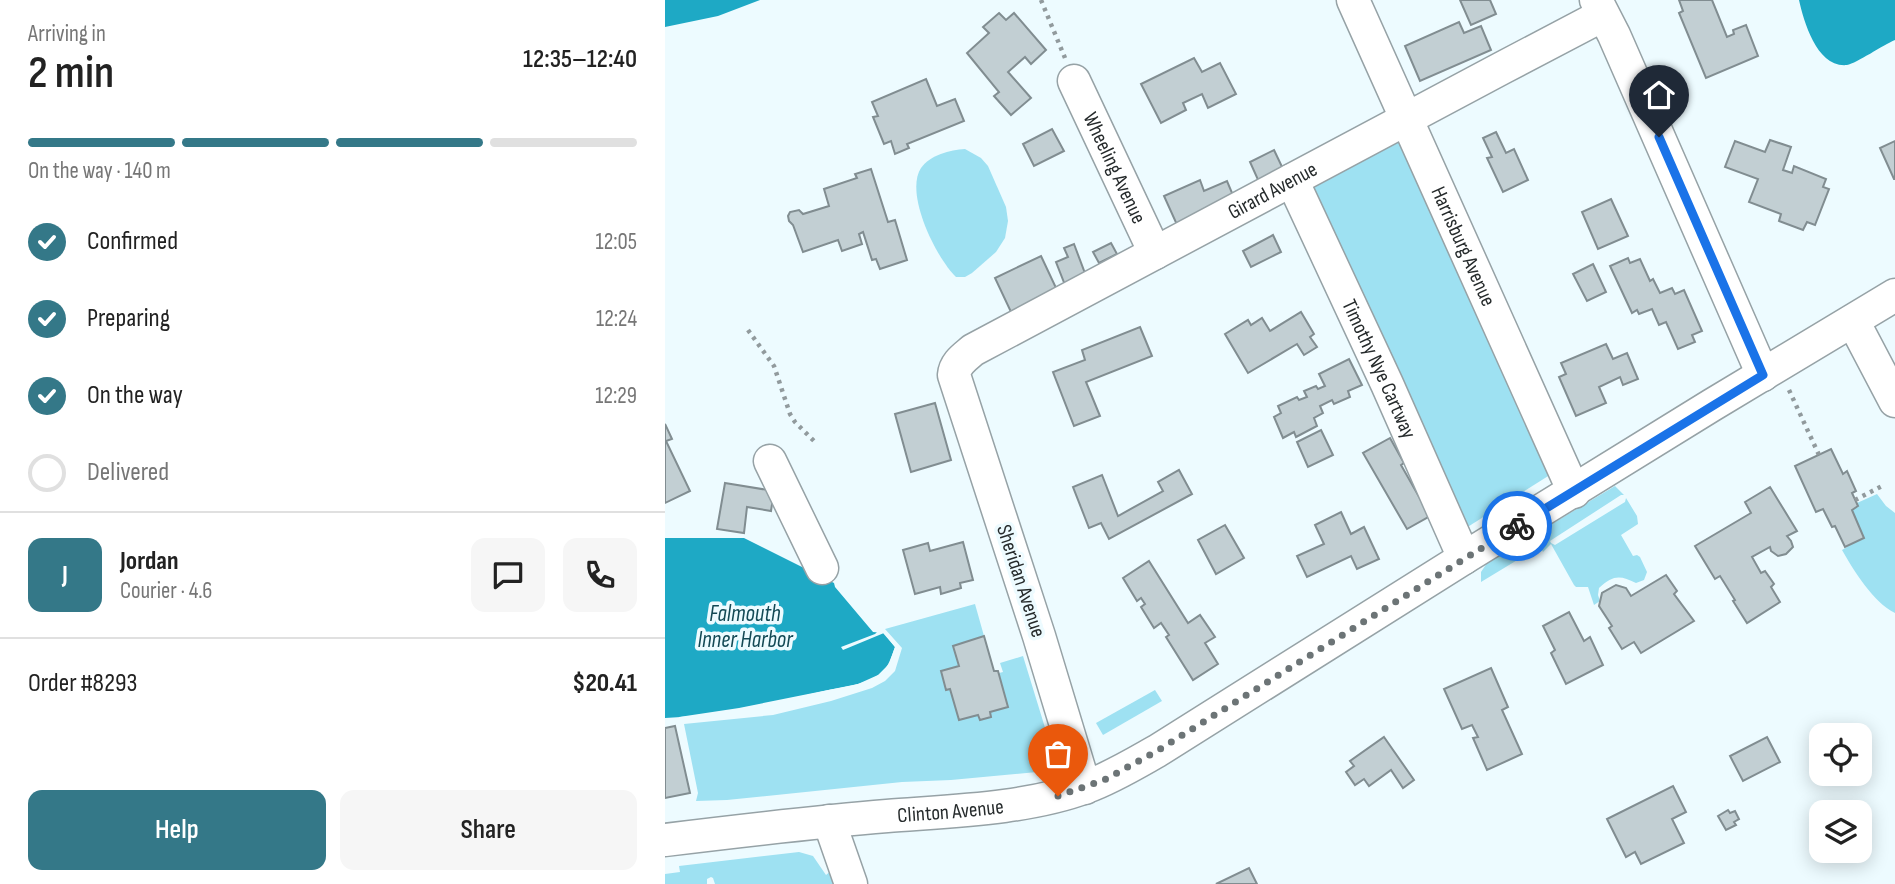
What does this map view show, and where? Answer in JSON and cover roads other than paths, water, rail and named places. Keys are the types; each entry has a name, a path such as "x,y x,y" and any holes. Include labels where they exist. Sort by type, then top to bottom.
{"street":[{"name":"Harrisburg Avenue","path":"1353,0 1574,492"},
{"name":"Girard Avenue","path":"954,375 958,363 974,350 1293,180 1599,8"},
{"path":"1599,8 1776,382"},
{"name":"Wheeling Avenue","path":"1075,81 1155,253"},
{"name":"Timothy Nye Cartway","path":"1293,180 1464,558"},
{"name":"Clinton Avenue","path":"665,840 1034,801 1085,788 1104,780 1157,751 1574,492 1776,382 1853,321 1895,295"},
{"path":"1853,321 1895,401"},
{"name":"Sheridan Avenue","path":"954,375 1085,788"},
{"path":"770,461 822,568"},
{"path":"829,821 851,884"}],"water":[{"path":"665,0 760,0 718,16 665,27"},
{"path":"1799,0 1895,0 1895,40 1851,64 1837,64 1820,52 1814,42"},
{"name":"Falmouth Inner Harbor","path":"665,538 744,538 834,583 873,632 883,633 895,647 888,665 874,678 853,685 745,708 665,718"}]}
